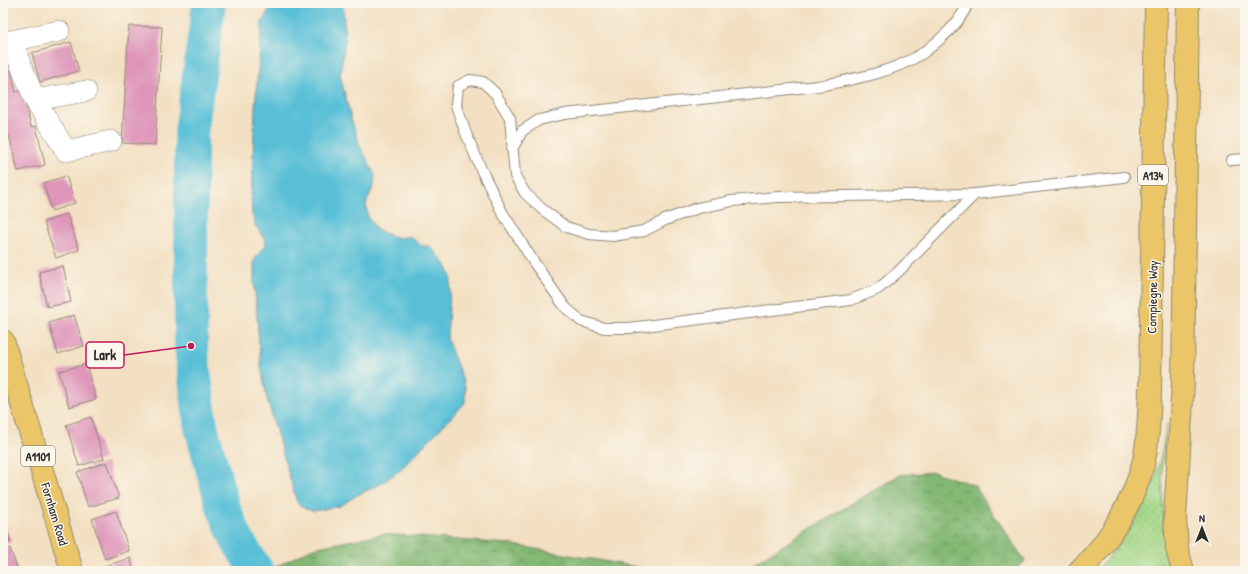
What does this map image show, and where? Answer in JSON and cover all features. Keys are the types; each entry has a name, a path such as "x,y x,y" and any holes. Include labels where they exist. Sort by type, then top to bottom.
{"main road":[{"name":"Compiegne Way","path":"1079,571 1088,563 1109,538 1121,517 1142,467 1148,432 1150,390 1156,3"},
{"name":"A134","path":"1183,571 1177,549 1175,518 1183,382 1188,3"},
{"name":"Fornham Road","path":"3,342 72,571"}],"street":[{"path":"59,31 7,42 35,100 66,151 111,140"},
{"path":"35,100 86,91"}],"lane":[{"path":"512,149 522,131 539,120 565,114 818,86 858,79 894,68 923,53 947,34 964,12 968,3"},
{"path":"975,194 898,272 878,289 851,300 629,328 604,328 581,322 565,307 535,264 502,212 481,169 456,106 458,86 470,80 483,82 495,94 510,118 515,176 525,193 542,209 566,227 589,234 613,236 644,230 665,220 698,208 732,202 778,197 975,194 1124,178"},
{"path":"1232,160 1245,159"}],"green space":[{"path":"1167,424 1162,465 1164,530 1170,553 1177,571 1096,571 1115,550 1139,514 1156,475"},
{"path":"934,472 974,485 1025,561 1013,571 741,571 899,475"},
{"path":"383,534 508,544 660,571 267,571 313,548"}],"water":[{"path":"273,3 343,3 345,40 340,75 351,119 360,146 375,175 374,185 366,204 368,217 376,229 391,236 400,238 410,236 421,246 430,246 446,265 451,277 447,339 465,386 465,403 399,471 379,485 357,495 340,506 314,511 305,509 298,504 267,399 261,367 254,281 254,261 264,246 266,240 255,225 252,214 251,198 255,108 262,22"}],"building":[{"path":"129,26 162,27 155,145 122,143"},
{"path":"71,42 79,71 40,82 32,53"},
{"path":"8,59 16,92 22,90 31,127 36,126 45,165 18,171 9,135 4,136 3,134 3,61"},
{"path":"66,176 75,203 52,211 43,183"},
{"path":"67,214 79,250 56,258 44,222"},
{"path":"63,266 71,302 47,307 39,272"},
{"path":"74,315 84,346 58,354 49,323"},
{"path":"86,364 96,399 69,407 59,371"},
{"path":"91,417 104,459 79,466 66,425"},
{"path":"107,462 119,498 88,507 77,472"},
{"path":"116,511 129,551 105,559 92,519"},
{"path":"3,520 11,542 3,544"},
{"path":"10,548 18,571 3,571 3,550"},
{"path":"130,558 134,571 104,571 102,567"}],"waterway":[{"path":"209,3 191,133 191,346 201,427 223,507 237,540 257,571"}],"place":[{"name":"Lark","path":"191,346"}]}
